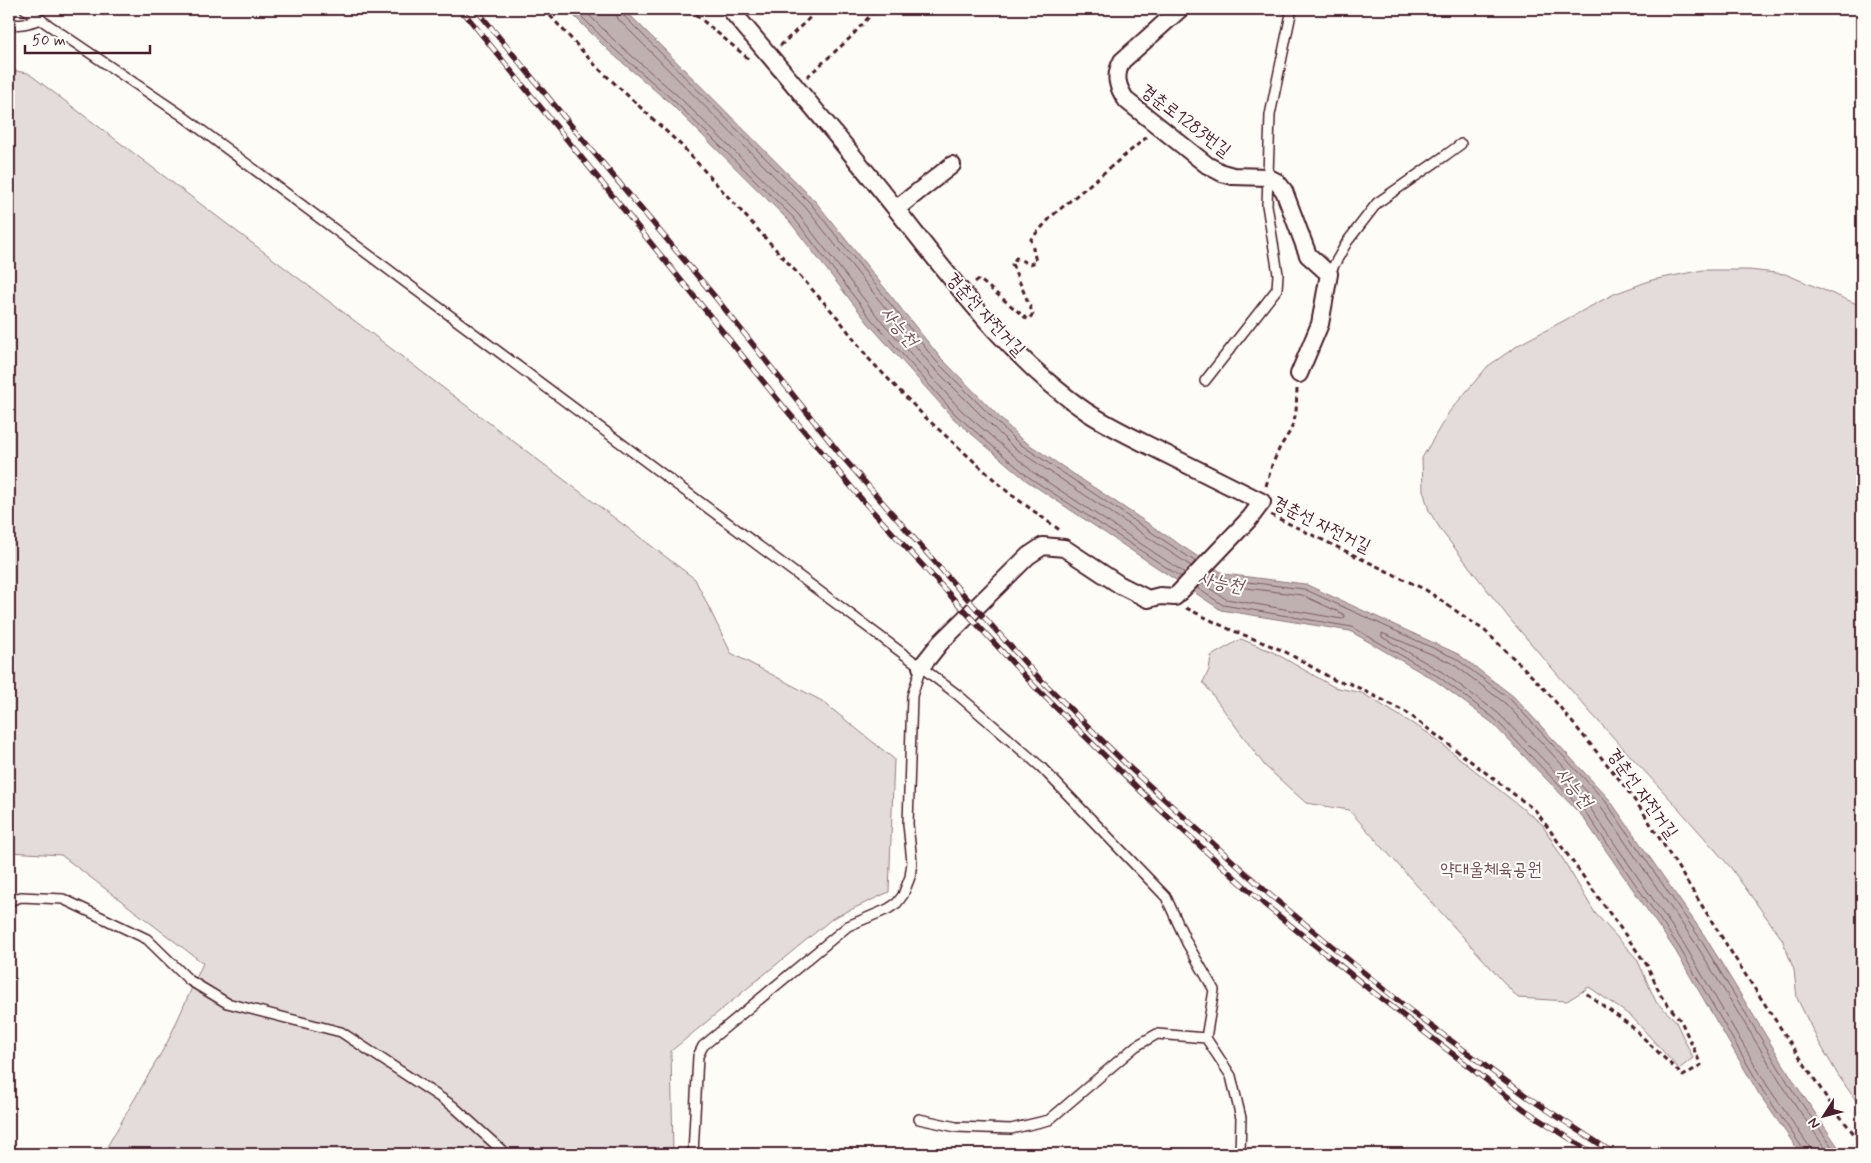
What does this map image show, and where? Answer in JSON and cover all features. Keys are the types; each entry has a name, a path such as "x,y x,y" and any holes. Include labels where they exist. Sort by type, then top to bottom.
{"street":[{"path":"730,9 797,87 993,328 1016,350 1067,396 1088,412 1256,509 1175,596 1160,596 1148,599 1120,585 1064,548 1043,546 1028,556 947,636 921,667"},
{"name":"경춘로1283번길","path":"1180,9 1122,61 1118,69 1117,81 1119,91 1127,101 1207,165 1222,173 1233,176 1267,177"},
{"path":"896,209 952,165"},
{"path":"1267,177 1277,182 1284,191 1308,255 1329,274 1320,324 1299,374"}],"lane":[{"path":"25,9 188,120 958,695 1041,767 1166,897 1187,943 1214,990 1206,1038 1231,1076 1241,1118 1240,1154"},
{"path":"1205,381 1277,290 1278,274 1267,205 1270,115 1292,9"},
{"path":"9,23 25,24 41,19"},
{"path":"1329,274 1347,242 1377,203 1461,144"},
{"path":"693,1154 698,1056 703,1046 848,926 888,909 897,903 903,895 910,877 912,862 908,824 912,696 921,667"},
{"path":"9,901 21,897 63,899 147,939 189,980 227,1004 341,1032 453,1106 506,1154"},
{"path":"919,1119 956,1126 1011,1129 1049,1120 1136,1046 1157,1034 1206,1038"}],"path":[{"path":"689,9 755,64"},
{"path":"770,55 819,9"},
{"path":"797,87 850,38 876,9"},
{"path":"963,292 978,279 1028,320 1033,314 1012,264 1016,258 1030,264 1036,262 1031,239 1053,215 1159,127"},
{"path":"1256,509 1280,447 1292,430 1296,413 1299,374"},
{"name":"경춘선 자전거길","path":"1256,509 1426,590 1485,631 1523,667 1556,702 1619,779 1643,812 1826,1098 1862,1144"}],"green space":[{"path":"9,70 28,73 695,579 731,653 822,701 894,759 889,892 833,918 671,1051 673,1154 99,1154 104,1152 168,1041 203,963 61,855 9,852"},
{"path":"1703,270 1749,270 1785,274 1862,306 1862,1109 1838,1075 1817,1039 1797,998 1794,970 1782,939 1731,868 1589,711 1509,618 1443,533 1429,511 1423,490 1422,458 1449,412 1488,366 1520,344 1614,294 1652,280"},
{"name":"약대울체육공원","path":"1241,639 1273,652 1334,687 1362,693 1428,733 1542,824 1595,913 1637,959 1656,1002 1675,1020 1693,1058 1679,1069 1632,1017 1589,987 1567,1001 1518,998 1349,810 1306,803 1265,766 1203,682 1209,670 1211,656"}],"water":[{"name":"사능천","path":"567,9 624,9 815,201 939,356 1021,439 1224,574 1305,584 1458,654 1513,696 1609,799 1704,935 1798,1088 1843,1154 1801,1154 1759,1094 1675,950 1582,816 1491,722 1436,681 1350,631 1221,610 1027,481 953,418 868,323 790,222 671,104 609,51"}],"railway":[{"path":"461,9 783,406 864,502 1034,686 1155,805 1264,904 1369,989 1525,1110 1594,1154"},
{"path":"476,9 716,298 840,454 1039,678 1130,768 1270,895 1412,1012 1529,1098 1615,1154"}]}
